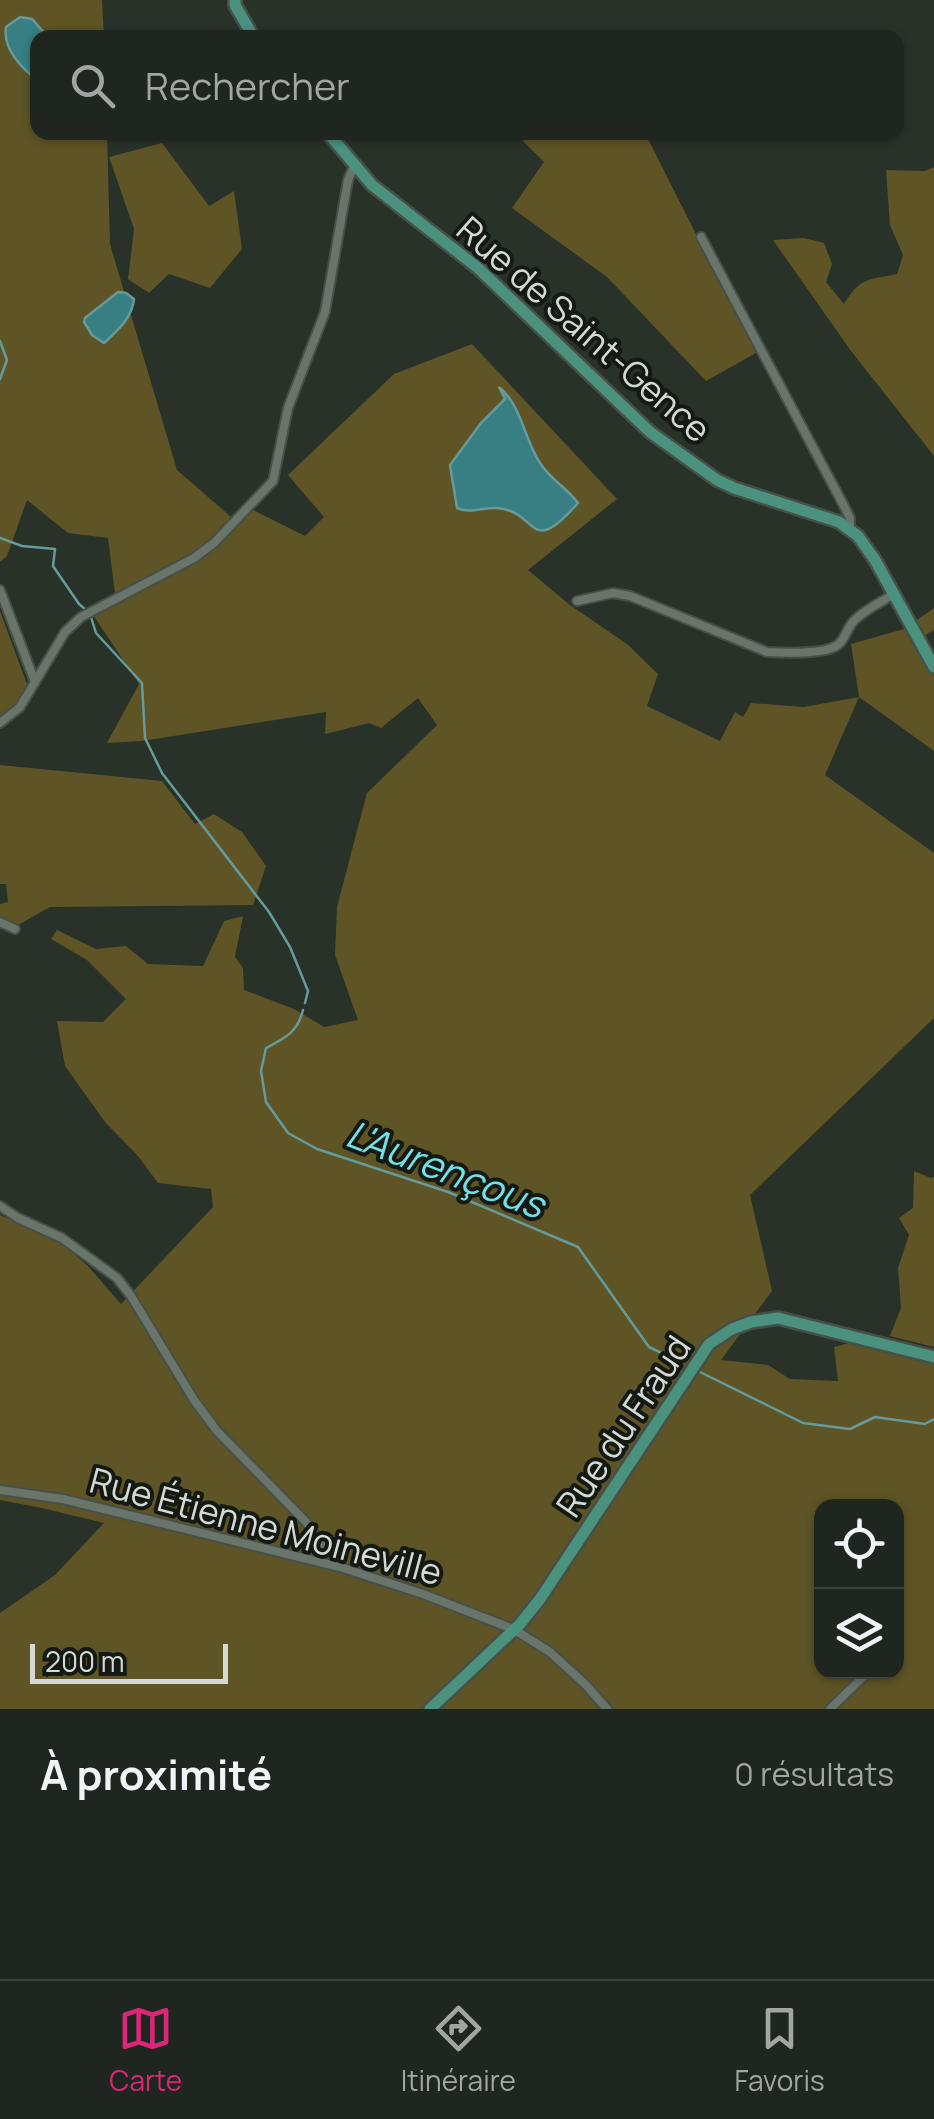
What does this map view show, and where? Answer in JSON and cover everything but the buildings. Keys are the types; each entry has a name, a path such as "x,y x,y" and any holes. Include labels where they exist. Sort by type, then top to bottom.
{"street":[{"path":"235,0 234,5 249,30"},
{"name":"Rue de Saint-Gence","path":"333,140 354,166 394,203 478,268 650,432 717,480 850,528"},
{"path":"0,723 20,707 65,632 81,617 214,544 273,481 288,408 325,312 348,180 354,166"},
{"path":"702,237 843,504 850,528 866,547 934,667"},
{"path":"0,590 35,682"},
{"path":"577,601 613,594 630,596 767,652 786,653 833,648 843,641 858,618 892,595"},
{"path":"0,922 16,929"},
{"path":"0,1206 62,1238 116,1278 216,1431 306,1522 340,1567"},
{"name":"Rue du Fraud","path":"436,1707 540,1600 717,1337 750,1322 789,1319 934,1357"},
{"name":"Rue Étienne Moineville","path":"0,1490 64,1499 340,1567 423,1594 513,1629 534,1642 586,1685 607,1709"},
{"path":"526,1616 526,1628 534,1642"},
{"path":"493,1622 500,1631 500,1643"},
{"path":"830,1709 861,1679"}],"shaded area":[{"path":"0,0 102,0 104,30 30,30 30,140 107,140 110,244 177,470 238,523 253,510 305,536 324,517 288,475 394,374 472,344 617,499 528,570 627,644 658,674 647,706 720,741 735,712 743,717 751,703 804,707 859,697 825,775 934,853 934,1018 750,1195 772,1291 721,1360 768,1365 790,1379 838,1381 834,1347 856,1341 934,1362 934,1709 0,1709 0,1613 55,1575 104,1523 0,1500 0,1215 61,1243 88,1266 121,1304 213,1207 211,1189 158,1183 105,1122 65,1066 57,1021 103,1022 126,999 87,960 51,939 57,930 96,949 126,946 148,964 203,966 224,921 243,916 235,957 243,968 244,990 294,1009 324,1027 358,1020 335,955 337,907 367,793 437,725 418,698 381,728 369,723 325,734 326,712 107,743 139,684 93,615 116,602 108,538 68,533 27,500 7,556 0,562"},
{"path":"522,140 649,140 756,353 706,381 607,277 512,208 544,162"},
{"path":"162,143 209,206 234,191 242,249 210,288 169,274 149,293 128,279 134,229 109,157"},
{"path":"934,167 934,456 851,351 773,240 804,238 824,243 832,264 826,282 844,304 866,281 897,274 903,255 890,225 886,170 925,171"},
{"path":"934,608 934,630 913,643 934,676 934,751 859,697 851,644 904,629"},
{"path":"0,611 27,684 17,703 0,717"},
{"path":"0,765 162,781 195,824 214,814 242,832 266,866 253,905 50,907 18,925 0,917 0,904 8,902 6,884 0,884"},
{"path":"914,1171 934,1177 934,1347 890,1336 901,1308 898,1268 909,1235 899,1218 913,1208"}],"water":[{"path":"20,17 32,19 42,30 30,30 30,74 13,54 6,27"},
{"path":"118,292 134,299 133,306 124,323 104,343 92,335 85,318"},
{"path":"499,387 518,413 540,463 578,503 550,528 534,528 520,516 497,508 457,508 450,465 481,423 505,399"}],"waterway":[{"name":"L'Aurençous","path":"0,341 7,360 0,379"},
{"name":"L'Aurençous","path":"0,538 22,546 55,549 53,566 86,610"},
{"name":"L'Aurençous","path":"91,617 96,633 142,683 145,738 162,773 269,912 290,947 308,991 305,1003"},
{"name":"L'Aurençous","path":"303,1010 294,1029 266,1048 261,1071 266,1102 288,1133 317,1149 448,1192 578,1247 649,1347 680,1362"},
{"name":"L'Aurençous","path":"698,1371 803,1423 850,1429 875,1417 925,1424 934,1419"}]}
